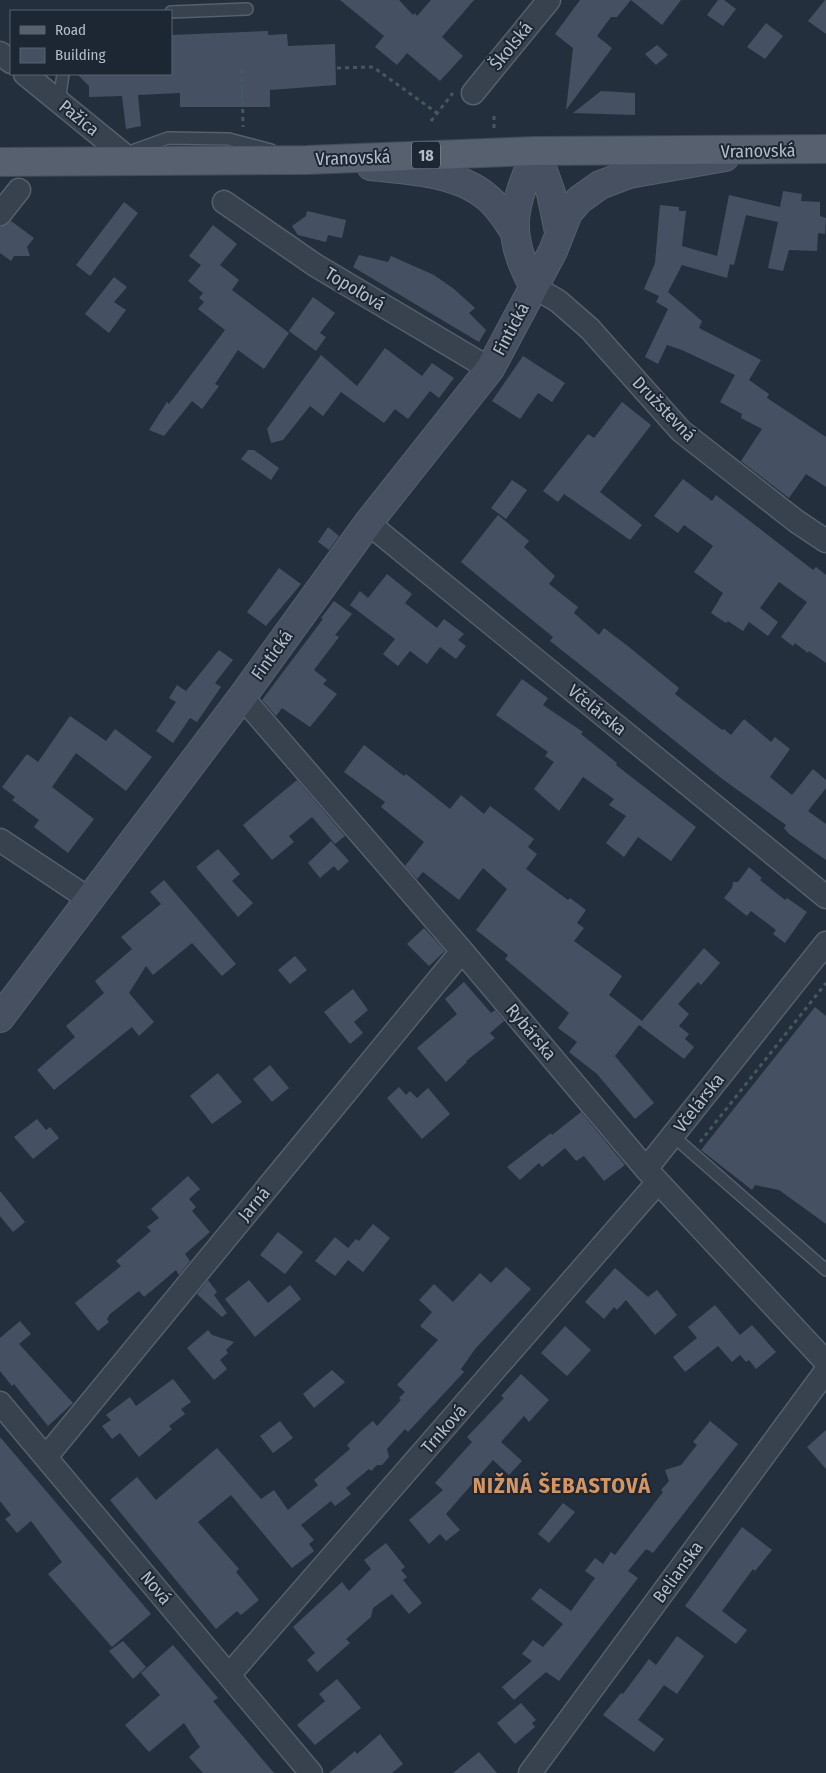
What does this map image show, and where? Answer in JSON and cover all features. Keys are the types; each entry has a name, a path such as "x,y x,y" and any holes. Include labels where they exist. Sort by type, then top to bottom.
{"main road":[{"name":"Vranovská","path":"0,162 311,160 536,150 756,151 826,149"}],"street":[{"name":"Školská","path":"473,93 549,0"},
{"path":"0,53 10,61"},
{"name":"Pažica","path":"26,75 59,102 119,160"},
{"path":"536,150 551,193 559,232"},
{"name":"Fintická","path":"534,287 521,263 514,231 515,210 536,150"},
{"name":"Fintická","path":"0,1018 242,697 368,524 490,369 553,251 568,213 578,200 600,185 629,174 756,151"},
{"name":"Fintická","path":"311,160 406,169 459,181 487,197 499,209 514,231"},
{"path":"0,214 19,190"},
{"name":"Topoľová","path":"224,202 315,265 490,369"},
{"name":"Družstevná","path":"534,287 558,300 590,329 681,431 796,521 826,541"},
{"name":"Včelárska","path":"368,524 826,897"},
{"name":"Rybárska","path":"242,697 462,951 652,1176 826,1362"},
{"path":"0,840 89,900"},
{"name":"Jarná","path":"46,1457 462,951"},
{"name":"Včelárska","path":"652,1176 673,1136 823,953"},
{"name":"Trnková","path":"229,1675 652,1176"},
{"name":"Belianska","path":"530,1773 826,1371"},
{"name":"Nová","path":"0,1403 311,1773"}],"lane":[{"path":"172,12 246,9"},
{"path":"59,102 63,75"},
{"path":"673,1136 826,1270"}],"path":[{"path":"337,68 373,67 437,113"},
{"path":"242,69 242,126"},
{"path":"692,1152 826,983"}],"building":[{"path":"340,0 399,0 413,15 415,13 417,16 431,0 474,0 442,37 463,56 440,81 407,53 397,65 375,47 384,36"},
{"path":"580,0 631,0 617,17 611,17 597,36 612,48 566,110 573,48 555,34"},
{"path":"631,0 681,0 662,25"},
{"path":"718,0 724,0 736,9 723,26 707,15"},
{"path":"826,0 826,34 808,21"},
{"path":"766,23 783,36 765,59 747,47"},
{"path":"268,31 268,35 287,34 288,46 335,44 336,85 270,90 270,107 180,107 180,93 138,95 141,126 126,129 122,96 89,97 89,86 78,75 172,75 172,35"},
{"path":"657,45 668,55 656,65 645,54"},
{"path":"601,91 635,93 635,115 573,113"},
{"path":"783,191 802,194 801,201 820,202 820,216 826,218 825,234 818,233 817,251 789,250 783,271 768,268 778,222 746,215 734,265 730,264 727,278 682,265 668,292 702,321 699,328 761,360 749,380 769,394 767,398 826,437 826,487 806,474 789,498 741,461 762,429 741,418 742,414 720,402 735,375 667,345 658,364 645,357 668,309 656,302 659,296 644,289 655,263 660,205 679,207 679,211 686,211 682,246 717,256 729,195 780,207"},
{"path":"124,202 138,213 90,276 76,265"},
{"path":"307,211 346,220 342,238 328,235 326,242 298,235 292,226 306,216"},
{"path":"11,221 34,238 27,247 30,256 14,256 11,261 0,253 0,227"},
{"path":"213,225 237,244 220,265 239,280 232,290 289,333 264,369 238,350 215,384 219,386 202,409 192,401 164,436 149,430 167,402 169,404 225,330 198,309 204,302 199,298 203,293 188,281 201,265 189,256"},
{"path":"359,255 388,262 391,256 434,275 454,289 475,308 469,313 486,330 479,342 353,267"},
{"path":"114,277 127,287 114,302 126,310 109,333 85,314"},
{"path":"313,297 335,313 320,333 326,337 316,351 289,331"},
{"path":"385,348 422,376 432,363 454,378 439,398 430,391 408,419 395,409 384,423 341,392 323,416 310,406 283,440 271,443 267,429 321,355 357,386"},
{"path":"523,356 565,383 552,402 538,393 520,419 492,401"},
{"path":"622,402 651,425 600,492 642,525 630,540 564,494 558,502 543,491 588,434 594,438"},
{"path":"248,450 254,450 279,468 271,480 241,459"},
{"path":"683,479 712,501 716,495 813,570 816,567 826,575 826,663 809,651 808,653 795,643 793,646 781,637 807,602 779,582 760,608 778,622 768,636 749,622 743,631 711,613 723,593 694,572 713,546 684,525 678,533 654,516"},
{"path":"512,480 527,490 506,519 491,508"},
{"path":"498,515 529,541 524,547 555,576 549,584 578,607 574,613 599,635 604,628 629,647 679,688 675,694 722,730 724,729 731,735 744,719 771,742 775,737 790,749 770,777 792,795 813,769 826,780 826,788 808,811 826,824 826,860 789,834 784,828 786,825 721,778 550,641 553,637 461,562"},
{"path":"328,527 339,536 329,550 318,542"},
{"path":"279,568 301,584 266,626 247,612"},
{"path":"387,574 412,594 405,603 437,628 444,619 464,634 458,640 466,646 456,659 440,647 427,664 410,651 398,666 383,654 395,639 350,605 360,591 368,598"},
{"path":"334,601 352,614 335,635 339,637 314,670 327,680 323,684 337,694 310,727 282,708 276,716 262,700 323,619 321,618"},
{"path":"219,650 233,660 215,683 221,687 197,722 190,718 173,743 156,731 176,702 169,698 177,685 186,691"},
{"path":"522,679 548,698 543,705 583,732 581,734 617,763 616,765 696,827 671,861 638,837 624,857 606,843 626,816 609,805 614,799 583,777 559,811 534,789 554,762 545,756 548,752 496,715"},
{"path":"70,716 106,741 115,729 152,757 126,791 76,753 52,787 94,819 68,853 34,827 39,820 12,800 15,797 2,787 27,754 38,762"},
{"path":"364,745 404,776 406,774 450,809 461,795 484,814 490,806 534,839 528,847 537,854 526,869 568,900 570,898 586,910 577,923 584,928 574,941 622,976 609,995 642,1021 704,948 720,963 701,985 698,982 678,1004 689,1014 679,1026 689,1034 685,1039 694,1047 684,1059 639,1025 615,1056 654,1103 635,1119 597,1074 569,1052 577,1042 558,1028 569,1013 505,959 508,955 476,930 507,889 483,868 459,900 423,872 417,879 405,866 424,842 381,807 385,802 344,772"},
{"path":"297,780 345,836 335,844 312,817 289,836 294,842 272,860 243,825"},
{"path":"331,841 349,861 338,871 334,866 320,878 308,863"},
{"path":"218,849 240,874 232,881 253,903 238,917 196,867"},
{"path":"749,867 762,878 760,880 785,900 787,898 807,912 785,943 773,934 776,930 751,911 747,916 724,898 732,888 733,882 738,882"},
{"path":"164,880 236,964 222,976 192,943 153,975 146,966 129,993 154,1022 139,1036 132,1027 54,1090 37,1070 75,1037 66,1026 104,993 95,981 132,949 121,937 161,904 150,892"},
{"path":"424,928 445,951 429,966 407,944"},
{"path":"295,956 307,970 290,984 278,970"},
{"path":"464,982 491,1013 495,1010 504,1021 490,1033 495,1038 466,1061 446,1082 417,1048 457,1014 445,999"},
{"path":"353,989 368,1010 354,1022 363,1033 350,1044 324,1012"},
{"path":"815,1007 826,1016 826,1224 779,1190 755,1185 752,1190 701,1150"},
{"path":"270,1065 289,1088 272,1102 253,1079"},
{"path":"218,1073 242,1102 212,1124 190,1096"},
{"path":"399,1087 406,1095 410,1091 417,1098 428,1088 450,1114 422,1139 387,1098"},
{"path":"581,1112 625,1165 604,1181 584,1156 576,1161 565,1148 542,1167 539,1163 520,1180 507,1167 551,1133 552,1135"},
{"path":"37,1119 46,1130 50,1127 59,1138 33,1159 14,1137"},
{"path":"188,1176 200,1189 189,1199 196,1207 192,1211 210,1232 185,1254 190,1261 179,1275 176,1270 144,1297 139,1291 110,1314 107,1319 109,1322 98,1331 75,1303 121,1266 116,1261 151,1231 147,1227 159,1218 151,1209"},
{"path":"0,1191 25,1222 13,1232 0,1216"},
{"path":"373,1224 390,1238 363,1272 348,1260 335,1276 315,1261 335,1237 348,1248 356,1239 359,1241"},
{"path":"278,1232 303,1252 285,1274 260,1255"},
{"path":"506,1267 531,1289 475,1349 461,1369 464,1372 408,1432 405,1429 387,1449 389,1457 382,1465 377,1465 371,1471 369,1469 346,1488 351,1494 335,1506 331,1501 301,1525 314,1540 309,1544 314,1551 292,1568 231,1495 198,1522 239,1569 236,1572 259,1600 241,1615 237,1611 216,1629 110,1500 137,1477 156,1500 217,1448 261,1499 274,1490 288,1510 318,1485 314,1480 350,1449 347,1445 361,1431 373,1421 377,1426 401,1400 399,1398 405,1392 397,1385 438,1340 420,1326 432,1312 419,1300 434,1284 453,1302 480,1273 491,1283"},
{"path":"615,1268 648,1297 657,1290 677,1315 655,1335 626,1300 617,1310 614,1307 604,1319 585,1302"},
{"path":"208,1280 217,1292 214,1295 227,1313 222,1317 197,1294"},
{"path":"249,1280 268,1303 290,1285 301,1299 255,1337 225,1299"},
{"path":"715,1305 740,1335 752,1325 776,1352 756,1369 749,1360 746,1362 740,1355 732,1362 718,1346 685,1372 673,1357 697,1338 688,1327"},
{"path":"20,1321 31,1334 19,1344 73,1403 48,1426 14,1384 12,1386 0,1371 0,1338"},
{"path":"565,1326 591,1350 567,1376 541,1353"},
{"path":"208,1330 212,1335 234,1342 226,1350 228,1353 220,1360 227,1369 214,1380 187,1348"},
{"path":"332,1370 345,1382 314,1408 303,1394"},
{"path":"521,1374 549,1400 529,1422 524,1416 501,1442 522,1461 509,1475 493,1460 446,1514 460,1530 446,1541 440,1534 429,1544 409,1520 443,1490 435,1483 472,1442 467,1437 504,1398 501,1396"},
{"path":"173,1379 191,1402 181,1409 185,1414 169,1426 172,1429 139,1457 120,1433 112,1439 102,1426 111,1420 106,1415 130,1397 136,1406"},
{"path":"280,1421 293,1438 273,1453 260,1436"},
{"path":"710,1421 738,1444 653,1553 646,1549 628,1571 638,1578 559,1681 546,1672 514,1700 502,1687 532,1661 522,1654 533,1640 543,1647 563,1624 531,1599 540,1588 571,1611 595,1578 585,1571 595,1558 603,1564 611,1552 615,1555 663,1492 661,1490 669,1481 665,1470 681,1465 697,1445 693,1442"},
{"path":"826,1430 826,1469 807,1447"},
{"path":"0,1437 151,1614 112,1647 48,1574 62,1562 31,1521 17,1533 5,1519 11,1515 0,1501"},
{"path":"563,1503 575,1512 549,1543 538,1534"},
{"path":"742,1527 772,1550 755,1571 753,1569 722,1611 747,1630 736,1644 685,1606"},
{"path":"386,1543 405,1567 401,1570 407,1577 403,1580 422,1603 409,1614 392,1594 373,1608 371,1617 346,1639 350,1643 317,1672 307,1660 315,1653 293,1627 342,1582 349,1591 371,1569 364,1560"},
{"path":"677,1636 704,1656 677,1694 664,1685 638,1720 664,1739 654,1752 603,1715 621,1693 623,1694 649,1659 656,1665"},
{"path":"123,1641 146,1667 133,1679 109,1651"},
{"path":"173,1645 218,1698 213,1701 274,1773 203,1773 189,1757 200,1747 184,1723 149,1752 125,1725 160,1695 141,1673"},
{"path":"337,1679 361,1708 315,1745 297,1725 325,1701 319,1694"},
{"path":"521,1703 536,1720 532,1723 535,1727 515,1744 497,1723"},
{"path":"380,1734 403,1764 392,1773 329,1773 355,1751 357,1754"},
{"path":"479,1752 497,1773 453,1773"}],"district":[{"name":"NIŽNÁ ŠEBASTOVÁ","path":"562,1485"}]}
